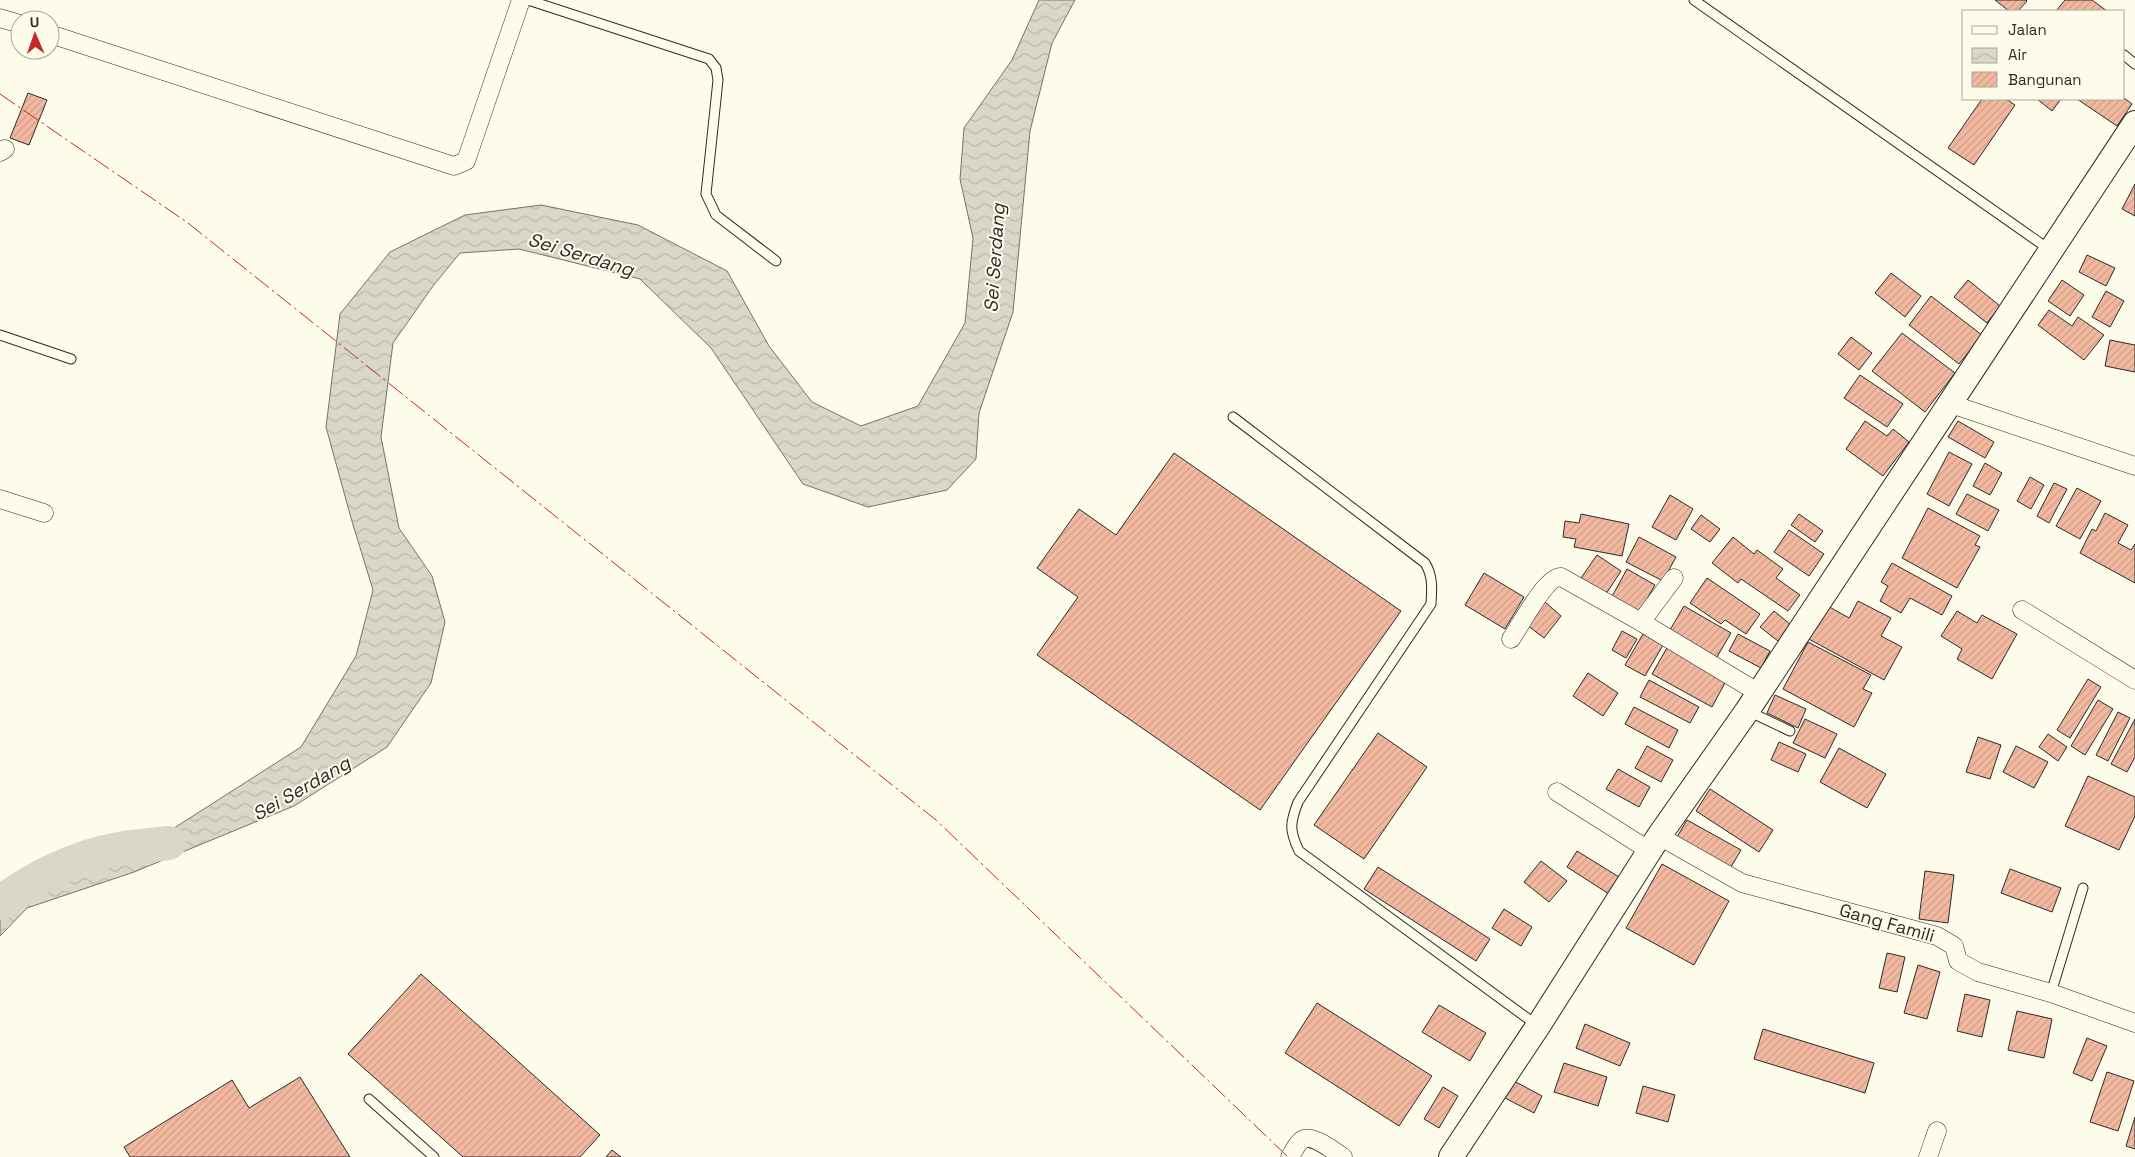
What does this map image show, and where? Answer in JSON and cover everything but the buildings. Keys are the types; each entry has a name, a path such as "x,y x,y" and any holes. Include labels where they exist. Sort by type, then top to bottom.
{"street":[{"path":"60,37 454,166 466,161 521,0"},
{"path":"1451,1157 1655,844 1753,702 2135,123"},
{"path":"1951,404 2135,466"},
{"path":"0,499 44,513"},
{"path":"1511,639 1536,601 1552,580 1558,576 1570,580 1641,622 1753,702"},
{"path":"1641,622 1674,578"},
{"path":"2022,610 2135,680"},
{"name":"Gang Famili","path":"1556,792 1655,844 1742,883 1938,936 1954,946 1958,961 1978,972 2051,993 2135,1023"},
{"path":"1928,1157 1937,1131"},
{"path":"1290,1157 1302,1140 1306,1139 1323,1144 1343,1157"}],"lane":[{"path":"528,0 709,59 716,68 718,80 706,194 716,215 776,261"},
{"path":"1694,0 2050,250"},
{"path":"2125,56 2135,64"},
{"path":"0,335 71,359"},
{"path":"1233,418 1425,563 1432,580 1431,604 1298,802 1290,824 1292,838 1299,850 1538,1026"},
{"path":"1753,702 1790,731"},
{"path":"2051,993 2084,888"},
{"path":"369,1099 434,1157"}],"water":[{"path":"1039,0 1075,0 1052,43 1030,131 1013,312 979,413 976,459 947,490 868,507 803,484 711,348 640,279 519,249 460,253 433,286 393,343 381,437 399,528 432,576 445,622 431,683 387,747 294,806 134,872 27,908 0,936 0,896 171,830 301,747 356,656 373,590 326,427 340,314 390,252 465,215 541,205 638,225 727,271 769,346 812,402 861,426 918,406 965,323 973,238 960,179 964,128 1012,60"}],"waterway":[{"name":"Sei Serdang","path":"0,903 56,869 87,857 125,848 169,843"}],"power":[{"path":"0,94 188,223 936,820 1288,1157"}]}
